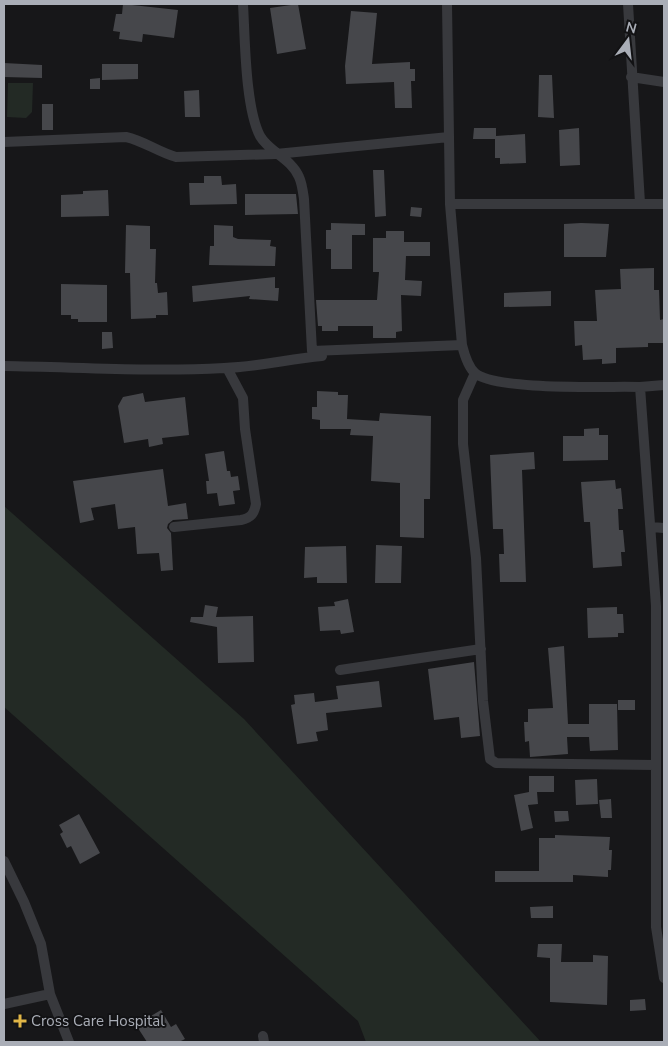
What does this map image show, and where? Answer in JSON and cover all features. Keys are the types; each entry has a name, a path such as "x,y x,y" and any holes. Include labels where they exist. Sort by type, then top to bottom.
{"street":[{"path":"243,4 246,64 255,124 261,138 276,154 293,167 299,176 304,199 312,350 462,345"},
{"path":"446,4 450,204 462,345 475,373 496,381 519,384 640,387 664,385"},
{"path":"628,4 640,203"},
{"path":"632,78 664,82"},
{"path":"4,142 126,137 140,140 163,154 176,157 276,154 449,137"},
{"path":"450,204 664,204"},
{"path":"4,366 89,367 154,371 227,368 312,357 462,345"},
{"path":"174,527 241,520 250,518 254,512 256,504 245,429 243,398 227,368"},
{"path":"475,373 463,400 463,444 476,558 483,700 490,759 496,763 655,765"},
{"path":"640,387 656,606 655,765 661,796 656,927 664,978"},
{"path":"650,528 664,528"},
{"path":"340,670 481,648"},
{"path":"4,861 24,902 41,944 50,994 69,1042"},
{"path":"4,1004 50,994"}],"shaded area":[{"path":"8,83 33,83 32,112 26,118 7,117"},
{"path":"4,506 244,719 541,1042 366,1042 358,1021 4,707"}],"building":[{"path":"123,4 178,10 174,38 143,34 142,42 119,39 120,32 113,31 116,14 122,14"},
{"path":"298,4 306,49 277,54 270,8"},
{"path":"351,11 377,13 372,64 410,62 410,69 415,69 415,81 411,81 412,108 395,108 394,82 346,84 345,66"},
{"path":"4,63 42,65 42,78 4,77"},
{"path":"102,64 138,64 138,79 102,80"},
{"path":"539,75 552,75 554,118 538,117"},
{"path":"100,78 100,89 90,89 90,79"},
{"path":"199,90 200,117 185,117 184,91"},
{"path":"42,104 53,104 53,130 42,130"},
{"path":"474,128 496,128 496,136 525,134 526,163 500,164 500,158 495,158 495,139 473,139"},
{"path":"579,128 580,165 560,166 559,130"},
{"path":"373,170 384,170 386,216 375,217"},
{"path":"204,176 221,176 222,185 236,184 237,204 190,205 189,183 204,183"},
{"path":"108,190 109,216 61,217 61,195 83,194 83,191"},
{"path":"245,194 296,194 298,214 245,215"},
{"path":"411,207 422,208 421,217 410,216"},
{"path":"331,223 365,224 365,235 352,235 352,269 331,269 331,249 326,249 326,230 331,230"},
{"path":"564,224 609,224 606,257 564,257"},
{"path":"126,225 150,226 150,249 156,249 155,283 157,283 158,293 167,292 168,315 156,315 156,318 131,319 130,273 125,273"},
{"path":"214,225 233,226 233,237 238,239 271,240 270,246 276,247 275,266 209,265 210,246 214,246"},
{"path":"386,231 404,231 404,242 430,242 430,256 406,256 405,280 422,281 421,296 401,295 402,331 396,332 396,338 373,338 373,326 338,326 338,331 322,331 322,326 318,326 316,300 377,300 379,272 373,272 373,238 386,238"},
{"path":"654,268 654,290 659,290 660,320 664,319 664,343 648,343 648,347 616,348 616,363 602,364 602,359 583,360 582,345 575,346 574,321 597,321 595,290 621,289 620,269"},
{"path":"275,277 275,288 279,288 278,301 249,299 250,296 193,302 192,286"},
{"path":"61,284 107,285 107,322 78,322 78,319 71,319 71,315 61,315"},
{"path":"551,291 551,306 504,307 504,293"},
{"path":"102,332 112,332 113,348 102,349"},
{"path":"317,391 338,392 338,395 348,395 347,419 379,421 380,413 431,416 430,499 424,499 424,538 400,537 400,483 371,481 373,436 350,435 351,429 320,429 320,420 312,419 312,407 317,407"},
{"path":"143,393 145,402 185,397 189,435 162,438 163,444 149,447 148,439 124,443 118,406 123,397"},
{"path":"599,428 599,435 608,435 608,460 563,461 563,436 584,436 584,429"},
{"path":"224,451 227,471 230,471 231,477 238,476 240,490 233,491 235,504 219,506 217,493 207,494 206,481 209,481 205,454"},
{"path":"534,452 535,469 522,470 526,582 500,582 499,554 504,554 503,529 493,529 490,455"},
{"path":"163,469 168,506 186,503 188,519 173,520 168,524 167,528 171,533 173,570 161,571 159,553 137,554 135,527 118,529 115,504 91,508 94,520 80,523 73,481"},
{"path":"615,480 616,489 621,488 623,509 618,509 619,530 623,530 625,552 621,552 622,566 593,568 590,522 584,522 581,482"},
{"path":"376,545 402,546 401,583 375,583"},
{"path":"346,546 347,583 317,583 317,577 304,578 305,547"},
{"path":"348,599 354,632 341,634 340,630 320,631 318,607 335,606 334,602"},
{"path":"205,605 218,607 216,617 253,616 254,662 218,663 217,627 190,622 191,617 203,617"},
{"path":"617,607 617,614 623,614 624,633 618,633 618,637 588,638 587,608"},
{"path":"564,646 568,724 589,724 589,704 617,704 618,750 590,751 589,737 567,737 568,754 530,757 529,741 525,742 524,722 528,722 528,709 553,708 548,648"},
{"path":"474,662 480,736 461,738 459,717 434,720 428,669"},
{"path":"379,681 382,707 326,713 328,730 316,732 318,741 297,744 291,705 295,704 294,695 314,693 315,702 338,699 336,686"},
{"path":"618,700 635,700 635,710 618,710"},
{"path":"529,776 554,776 554,792 537,792 538,804 528,805 533,828 521,831 514,795 529,792"},
{"path":"597,779 598,804 576,805 575,780"},
{"path":"611,799 612,818 601,818 599,800"},
{"path":"554,811 568,811 569,821 555,822"},
{"path":"79,814 100,853 80,864 71,846 67,848 60,834 63,832 59,825"},
{"path":"555,835 610,837 609,850 612,850 611,870 608,870 608,877 573,875 573,882 495,882 495,871 539,871 539,838 555,838"},
{"path":"553,906 553,918 531,918 530,907"},
{"path":"538,944 562,944 561,962 593,962 593,955 608,956 607,1005 550,1002 550,958 537,957"},
{"path":"645,999 646,1010 630,1011 630,1000"},
{"path":"161,1010 171,1027 176,1024 185,1039 179,1042 147,1042 136,1025"}],"place":[{"name":"Cross Care Hospital","path":"20,1021"}]}
